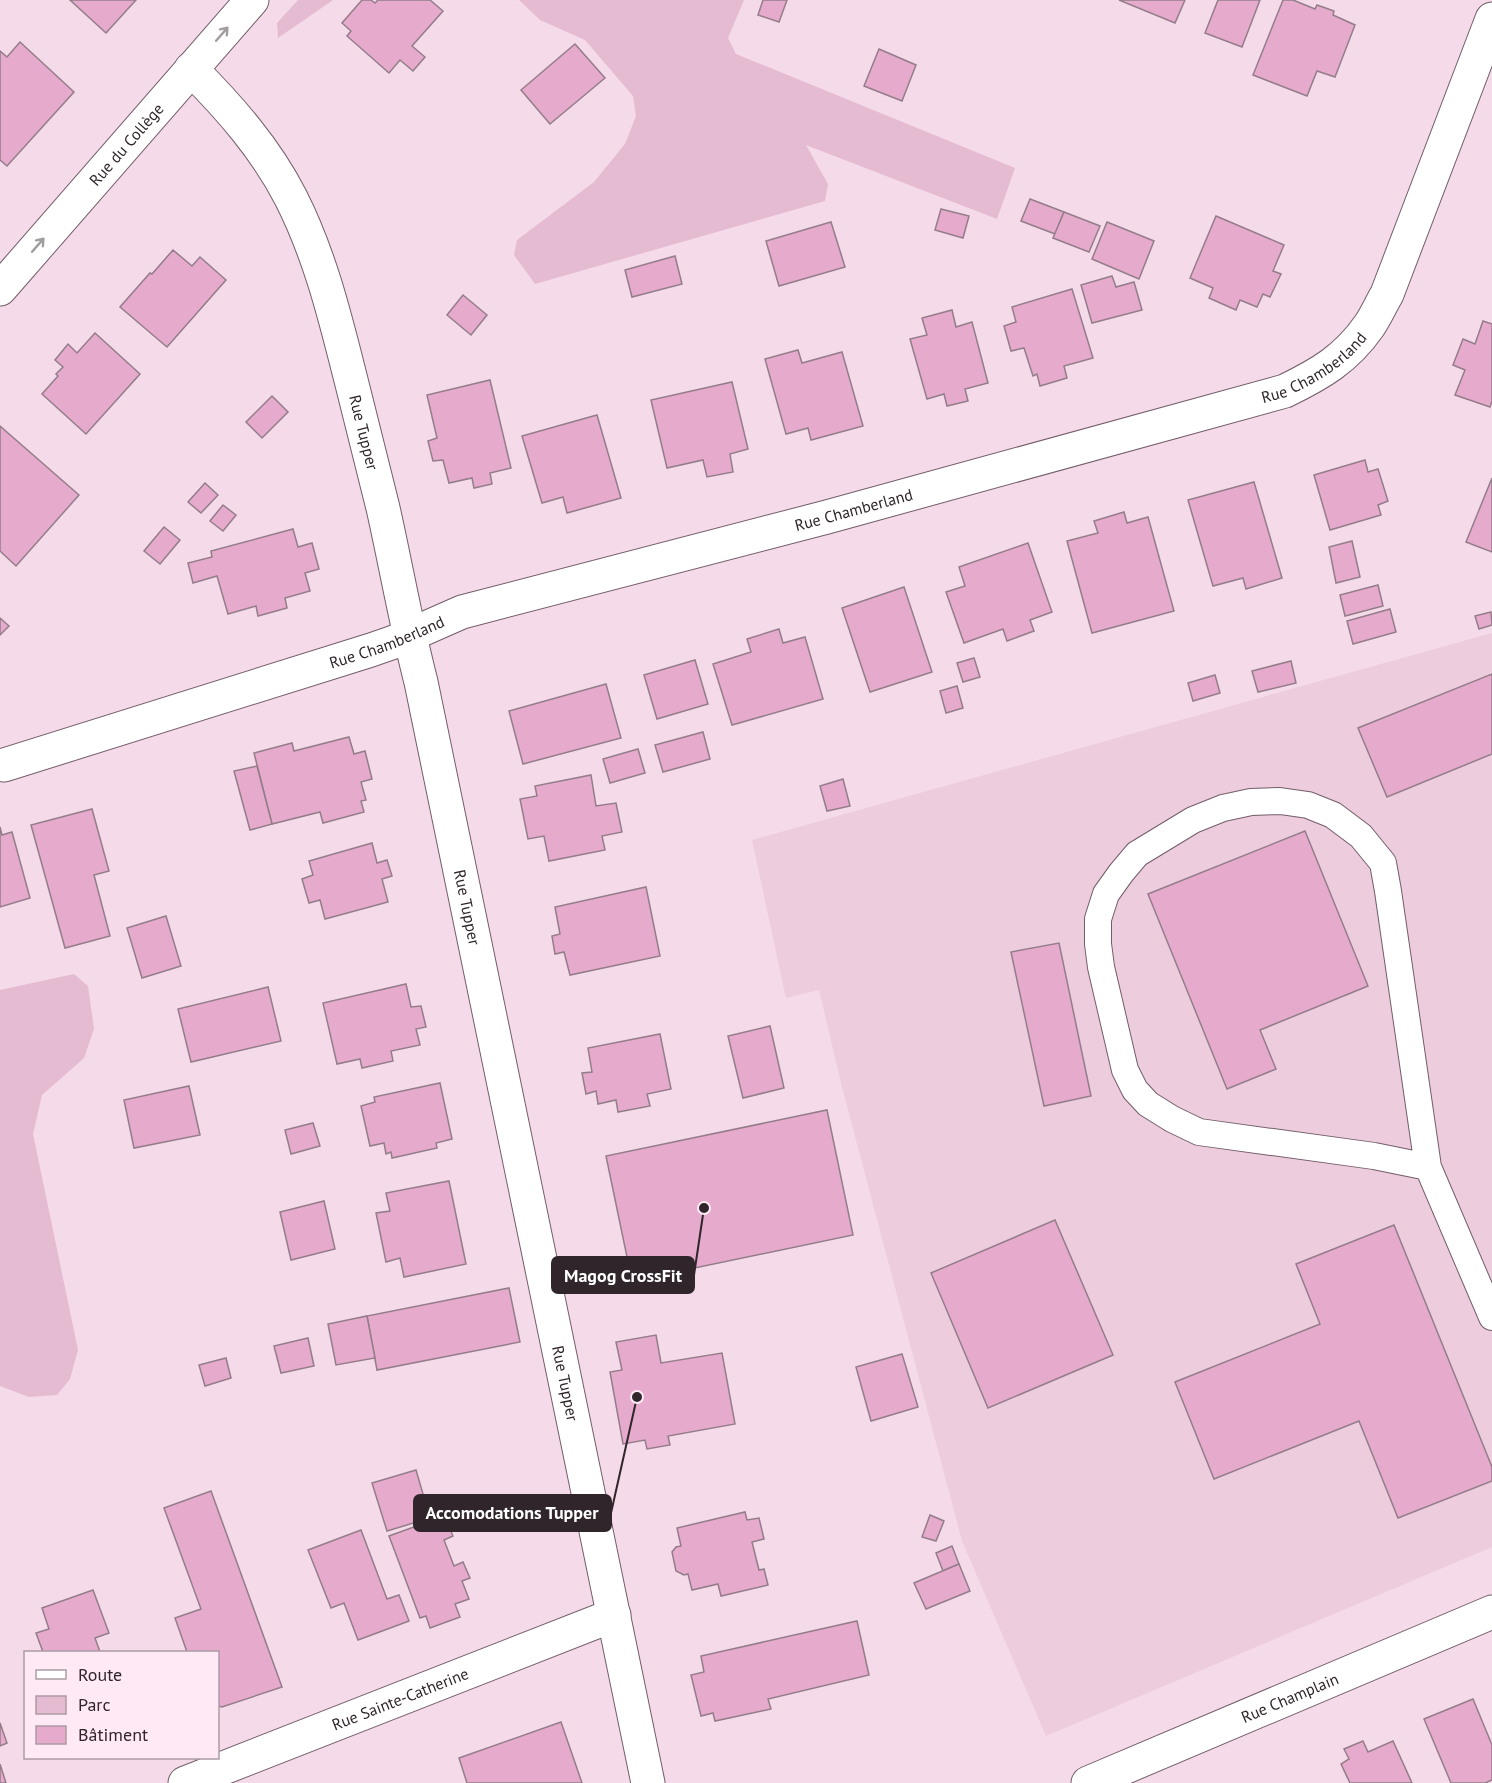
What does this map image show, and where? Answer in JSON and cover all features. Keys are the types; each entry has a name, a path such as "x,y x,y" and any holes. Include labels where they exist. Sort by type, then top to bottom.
{"street":[{"name":"Rue du Collège","path":"0,289 252,0"},
{"name":"Rue Chamberland","path":"4,765 371,650 462,612 827,517 1285,391 1317,376 1346,354 1370,326 1387,294 1492,20"},
{"name":"Rue Tupper","path":"191,69 231,110 252,136 291,197 320,268 331,302 383,508 421,682 648,1783"},
{"name":"Rue Champlain","path":"1089,1783 1492,1612"},
{"name":"Rue Sainte-Catherine","path":"185,1783 614,1615"}],"lane":[{"path":"1428,1167 1374,1156 1199,1132 1148,1104 1135,1090 1125,1070 1101,967 1098,944 1098,919 1106,894 1137,854 1193,820 1223,808 1251,802 1280,801 1308,805 1332,815 1360,836 1383,863 1428,1167 1492,1317"}],"shaded area":[{"path":"1492,633 1492,1547 1046,1736 962,1541 842,1087 819,990 786,998 752,840"}],"green space":[{"path":"298,0 333,0 278,38 277,23"},
{"path":"519,0 744,0 728,38 736,54 1015,168 997,219 806,145 828,184 825,201 535,284 514,255 517,240 594,182 625,144 636,116 633,96 585,40 540,20"},
{"path":"74,974 88,986 94,1029 84,1058 42,1095 33,1134 78,1350 70,1379 57,1395 29,1397 0,1386 0,990"}],"building":[{"path":"70,0 136,0 106,33"},
{"path":"362,0 371,0 375,3 378,0 430,0 443,11 412,46 425,57 413,71 400,60 389,73 347,36 351,31 342,23"},
{"path":"763,0 787,0 779,22 758,15"},
{"path":"1119,0 1185,0 1175,23"},
{"path":"1218,0 1260,0 1242,47 1205,33"},
{"path":"1283,0 1293,0 1315,9 1317,5 1334,11 1333,15 1355,25 1335,77 1317,71 1307,96 1253,75"},
{"path":"20,42 74,92 7,166 0,160 0,51 7,57"},
{"path":"575,44 605,78 550,124 521,90"},
{"path":"879,49 916,65 902,101 864,86"},
{"path":"1030,199 1064,212 1055,234 1021,221"},
{"path":"941,209 969,216 963,238 935,230"},
{"path":"1064,212 1100,226 1089,252 1053,238"},
{"path":"1216,216 1284,245 1273,271 1281,274 1270,297 1263,294 1257,307 1240,300 1236,310 1209,298 1213,288 1190,278"},
{"path":"831,222 845,267 779,286 766,241"},
{"path":"1107,222 1154,241 1139,279 1092,259"},
{"path":"173,250 192,266 200,257 226,280 167,347 120,307"},
{"path":"675,256 682,284 632,297 625,270"},
{"path":"1112,276 1116,287 1134,282 1142,310 1092,323 1081,285"},
{"path":"1072,289 1093,358 1064,366 1067,378 1040,386 1037,374 1033,376 1024,348 1011,351 1004,326 1016,322 1012,307"},
{"path":"463,295 487,315 471,335 447,315"},
{"path":"952,310 956,327 972,322 988,383 965,389 968,401 947,406 944,394 927,399 910,339 927,335 922,318"},
{"path":"1483,321 1492,324 1492,401 1490,407 1455,395 1465,370 1453,365 1463,339 1475,344"},
{"path":"95,333 140,374 86,434 42,394 63,367 55,360 68,344 77,353"},
{"path":"798,350 802,363 842,352 863,426 811,440 808,428 786,434 765,359"},
{"path":"490,380 511,468 490,473 492,484 474,488 472,478 449,483 443,460 433,461 428,441 437,438 427,395"},
{"path":"732,382 748,449 730,454 733,472 707,477 703,460 667,468 651,400"},
{"path":"272,396 288,412 262,438 246,422"},
{"path":"597,415 621,498 567,513 563,497 542,503 522,436"},
{"path":"0,426 79,495 16,566 0,551"},
{"path":"1365,460 1368,472 1378,469 1388,501 1378,505 1381,515 1330,530 1314,475"},
{"path":"1492,478 1492,552 1466,542"},
{"path":"1254,482 1282,578 1246,589 1243,578 1213,586 1188,500"},
{"path":"205,483 218,495 201,513 188,502"},
{"path":"223,505 236,515 223,531 210,521"},
{"path":"1124,512 1127,523 1148,517 1174,611 1092,633 1067,541 1098,533 1094,521"},
{"path":"164,527 180,540 160,564 144,551"},
{"path":"293,529 298,547 312,543 319,569 305,573 310,591 285,598 287,608 258,616 256,606 228,614 217,576 193,583 188,563 212,557 211,551"},
{"path":"1352,541 1360,577 1336,583 1329,547"},
{"path":"1028,543 1052,612 1030,620 1034,631 1007,641 1003,629 964,643 946,592 965,586 959,567"},
{"path":"1378,585 1383,606 1345,616 1340,595"},
{"path":"904,587 932,672 870,692 842,608"},
{"path":"1390,609 1396,632 1353,644 1347,621"},
{"path":"1491,612 1492,625 1479,629 1475,616"},
{"path":"0,618 9,626 0,635"},
{"path":"779,629 783,643 805,637 823,699 732,725 713,664 751,652 747,639"},
{"path":"974,658 980,677 963,682 957,663"},
{"path":"695,660 708,704 657,719 644,675"},
{"path":"1291,661 1296,683 1258,692 1252,671"},
{"path":"1492,674 1492,754 1387,797 1358,728"},
{"path":"1215,675 1220,693 1193,701 1188,683"},
{"path":"606,684 621,738 523,764 509,711"},
{"path":"957,686 963,708 946,713 940,691"},
{"path":"703,732 710,759 663,772 655,745"},
{"path":"349,737 354,754 365,751 372,779 361,782 366,800 361,801 364,812 323,823 320,812 272,824 254,753 292,743 294,751"},
{"path":"638,749 645,773 610,783 603,759"},
{"path":"257,766 272,824 250,830 234,771"},
{"path":"591,775 596,806 616,803 622,832 602,836 605,850 549,861 544,836 528,839 520,799 537,796 535,786"},
{"path":"843,779 850,806 827,811 820,786"},
{"path":"92,809 109,871 94,875 110,936 65,948 31,825"},
{"path":"0,827 2,835 12,832 30,898 0,907"},
{"path":"1305,831 1368,986 1260,1030 1276,1069 1227,1089 1148,894"},
{"path":"372,843 377,863 387,860 392,876 382,879 388,902 325,919 320,900 309,903 302,879 313,875 309,861"},
{"path":"646,887 660,956 570,975 564,952 555,954 552,936 560,934 555,907"},
{"path":"166,916 181,966 142,978 127,928"},
{"path":"1059,943 1091,1096 1044,1106 1011,952"},
{"path":"406,984 411,1007 421,1006 426,1027 416,1029 420,1045 391,1051 393,1061 362,1068 360,1059 337,1064 323,1003"},
{"path":"268,987 281,1041 191,1062 178,1009"},
{"path":"770,1026 784,1088 743,1098 728,1036"},
{"path":"660,1034 671,1089 647,1094 650,1106 618,1112 616,1100 598,1104 596,1091 586,1094 582,1073 592,1072 588,1048"},
{"path":"440,1083 452,1139 436,1143 437,1148 392,1158 391,1152 386,1154 384,1143 370,1146 361,1106 375,1102 374,1097"},
{"path":"189,1086 200,1135 134,1148 124,1100"},
{"path":"827,1110 853,1235 632,1281 606,1156"},
{"path":"313,1123 320,1146 291,1154 285,1130"},
{"path":"449,1181 466,1264 404,1277 400,1258 386,1262 376,1213 390,1211 386,1193"},
{"path":"324,1201 335,1249 291,1260 280,1212"},
{"path":"1055,1220 1113,1355 988,1408 931,1273"},
{"path":"1394,1225 1492,1467 1492,1481 1398,1518 1359,1421 1214,1479 1175,1382 1320,1324 1296,1264"},
{"path":"509,1288 520,1342 377,1370 367,1316"},
{"path":"367,1316 375,1358 336,1365 328,1324"},
{"path":"656,1335 661,1363 722,1353 735,1424 668,1436 670,1445 647,1449 645,1440 623,1444 610,1372 622,1370 616,1342"},
{"path":"308,1338 314,1366 281,1373 274,1346"},
{"path":"902,1354 918,1407 871,1421 856,1367"},
{"path":"226,1358 231,1378 205,1386 199,1365"},
{"path":"416,1470 430,1518 387,1531 372,1483"},
{"path":"211,1491 282,1687 219,1706 219,1651 187,1651 175,1618 201,1609 164,1508"},
{"path":"745,1512 747,1520 759,1518 764,1539 752,1542 759,1570 764,1569 768,1585 721,1596 718,1584 692,1590 688,1574 684,1575 676,1571 672,1552 676,1547 681,1546 677,1528"},
{"path":"930,1515 944,1521 936,1541 922,1537"},
{"path":"433,1520 435,1524 446,1520 453,1536 444,1540 454,1566 463,1562 470,1578 462,1581 469,1599 455,1604 460,1617 430,1628 426,1616 420,1618 389,1536"},
{"path":"361,1530 387,1599 399,1595 409,1621 358,1640 344,1603 331,1608 308,1550"},
{"path":"952,1546 959,1564 943,1571 936,1553"},
{"path":"959,1564 970,1591 926,1609 914,1583"},
{"path":"93,1590 109,1633 95,1638 100,1651 43,1651 36,1633 49,1629 42,1608"},
{"path":"857,1621 869,1675 768,1699 771,1709 715,1721 713,1713 701,1716 691,1675 704,1672 701,1656"},
{"path":"1473,1699 1492,1745 1492,1780 1485,1783 1451,1783 1424,1719"},
{"path":"561,1722 582,1783 467,1783 459,1758"},
{"path":"0,1723 7,1743 0,1746"},
{"path":"1363,1741 1368,1752 1393,1741 1412,1783 1350,1783 1341,1764 1349,1759 1344,1749"},
{"path":"0,1764 6,1783 0,1783"}],"place":[{"name":"Magog CrossFit","path":"704,1208"},
{"name":"Accomodations Tupper","path":"637,1397"}]}
